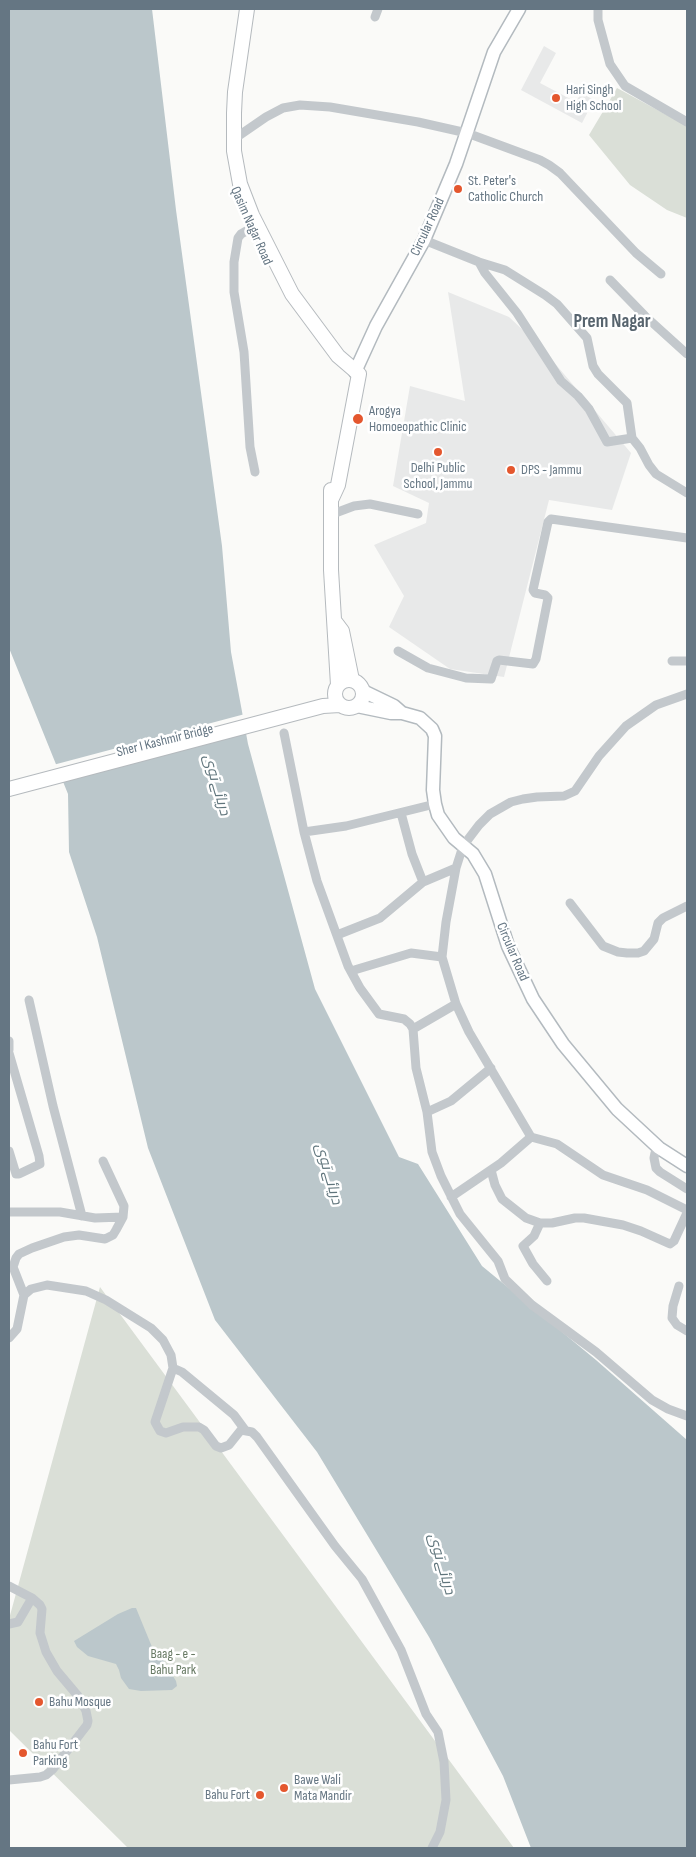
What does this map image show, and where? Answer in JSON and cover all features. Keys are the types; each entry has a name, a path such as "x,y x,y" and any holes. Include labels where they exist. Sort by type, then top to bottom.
{"main road":[{"name":"Qasim Nagar Road","path":"241,9 226,101 227,146 230,177 239,205 253,227"},
{"name":"Qasim Nagar Road","path":"247,9 235,92 234,139 240,184 253,227 277,283 295,313 329,355 356,377"},
{"name":"Circular Road","path":"337,695 331,590 330,515 332,498 338,485 356,377 361,358 376,326 424,240 456,164 494,52 519,9"},
{"path":"334,621 342,630 352,680"},
{"path":"9,789 322,704 337,695 347,679 359,684 363,691 363,697 357,706"},
{"path":"363,691 394,706 402,713"},
{"path":"337,695 350,708 357,706 391,714 402,713"},
{"name":"Sher I Kashmir Bridge","path":"9,781 322,704"},
{"name":"Circular Road","path":"402,713 420,718 432,729 435,736 433,784 438,815 445,827 473,854 485,874 508,946 533,999 546,1020 604,1095 631,1123 659,1148 687,1166"}],"street":[{"path":"598,9 598,20 610,64 625,86 687,122"},
{"path":"234,139 283,108 300,105 330,107 418,122 467,133 523,153 549,165 560,173 636,254 661,274"},
{"path":"253,227 238,238 234,292 244,352 250,446 255,472"},
{"path":"424,240 479,262 505,270 545,294 557,304 584,333 589,343 594,366 598,374 627,403 632,438 649,465 656,474 687,493"},
{"path":"479,262 485,273 517,313 561,381 589,409 607,442 632,438"},
{"path":"610,280 645,316 687,354"},
{"path":"330,515 354,506 370,504 418,514"},
{"path":"398,651 428,668 466,678 492,679 497,661 499,660 533,664 536,659 548,598 545,595 535,593 533,590 548,522 552,519 687,538"},
{"path":"672,660 687,661"},
{"path":"491,1170 495,1185 502,1199 526,1218 540,1223 584,1218 623,1225 670,1244 674,1240 687,1212 647,1190 604,1175 557,1144 531,1137 469,1032 456,1004 442,957 456,868 463,846 479,825 490,814 501,807 523,798 564,796 575,791 613,738 626,726 656,705 687,694"},
{"path":"284,733 304,832 317,881 351,971 360,988 381,1015 404,1019 413,1029 416,1068 427,1112 432,1152 451,1197 467,1224 498,1261 505,1279 525,1299 596,1352 640,1391 668,1409 687,1416"},
{"path":"304,832 337,828 435,804"},
{"path":"401,813 412,854 423,882"},
{"path":"337,935 385,915 423,882 456,868"},
{"path":"570,902 603,946 627,954 644,951 654,939 658,924 663,918 687,906"},
{"path":"351,971 411,953 442,957"},
{"path":"29,1000 53,1106 82,1216"},
{"path":"413,1029 456,1004"},
{"path":"9,1041 9,1051 40,1164 16,1174 9,1152"},
{"path":"427,1112 451,1101 491,1068"},
{"path":"451,1197 491,1170 531,1137"},
{"path":"659,1148 654,1158 656,1168 687,1189"},
{"path":"9,1338 17,1329 24,1295 13,1267 19,1254 64,1237 79,1236 105,1239 113,1235 123,1217 124,1206 103,1161"},
{"path":"9,1212 60,1212 101,1218 123,1217"},
{"path":"540,1223 534,1236 526,1242 523,1248 547,1281"},
{"path":"24,1295 39,1286 60,1286 86,1291 106,1300 151,1328 163,1340 171,1355 173,1368 156,1422 157,1428 160,1431 166,1433 183,1427 199,1427 204,1430 216,1446 221,1448 229,1445 241,1430 245,1430"},
{"path":"679,1286 673,1306 672,1318 675,1323 687,1331"},
{"path":"173,1368 182,1372 234,1416 245,1430 257,1437 335,1546 362,1579 401,1650 426,1714 438,1732 441,1744 446,1800 440,1832 432,1848"},
{"path":"9,1586 32,1598 40,1605 42,1609 40,1633 46,1652 57,1671 78,1696 86,1711 88,1721 87,1725 53,1769 46,1775 40,1778 9,1780"},
{"path":"9,1624 18,1622 32,1598"}],"shaded area":[{"path":"544,46 556,53 540,83 576,102 581,93 594,100 582,123 521,90"},
{"name":"DPS - Jammu","path":"448,292 509,317 541,347 631,453 612,510 549,500 504,677 450,669 389,627 404,596 374,545 426,523 429,503 393,486 410,386 465,401"}],"green space":[{"path":"617,88 687,126 687,218 667,210 630,185 589,135"},
{"name":"Baag - e - Bahu Park","path":"100,1287 514,1848 128,1848 9,1730 9,1619"}],"water":[{"name":"دریائے توی","path":"9,9 152,9 176,210 222,546 231,652 248,744 315,989 399,1157 418,1164 482,1266 596,1360 687,1440 687,1848 531,1848 503,1776 429,1637 317,1452 215,1320 148,1148 97,937 69,852 68,794 9,648"},
{"path":"136,1608 152,1647 162,1658 176,1681 177,1686 172,1690 141,1691 129,1689 121,1678 116,1664 88,1656 77,1647 74,1641 118,1614"}],"pier":[{"path":"245,714 248,733 60,782 53,765"}],"place":[{"name":"Hari Singh High School","path":"556,98"},
{"name":"St. Peter's Catholic Church","path":"458,189"},
{"name":"Arogya Homoeopathic Clinic","path":"358,419"},
{"name":"Delhi Public School, Jammu","path":"438,452"},
{"name":"DPS - Jammu","path":"511,470"},
{"name":"Bahu Mosque","path":"39,1702"},
{"name":"Bahu Fort Parking","path":"23,1753"},
{"name":"Bawe Wali Mata Mandir","path":"284,1788"},
{"name":"Bahu Fort","path":"260,1795"}],"district":[{"name":"Prem Nagar","path":"612,322"}]}
